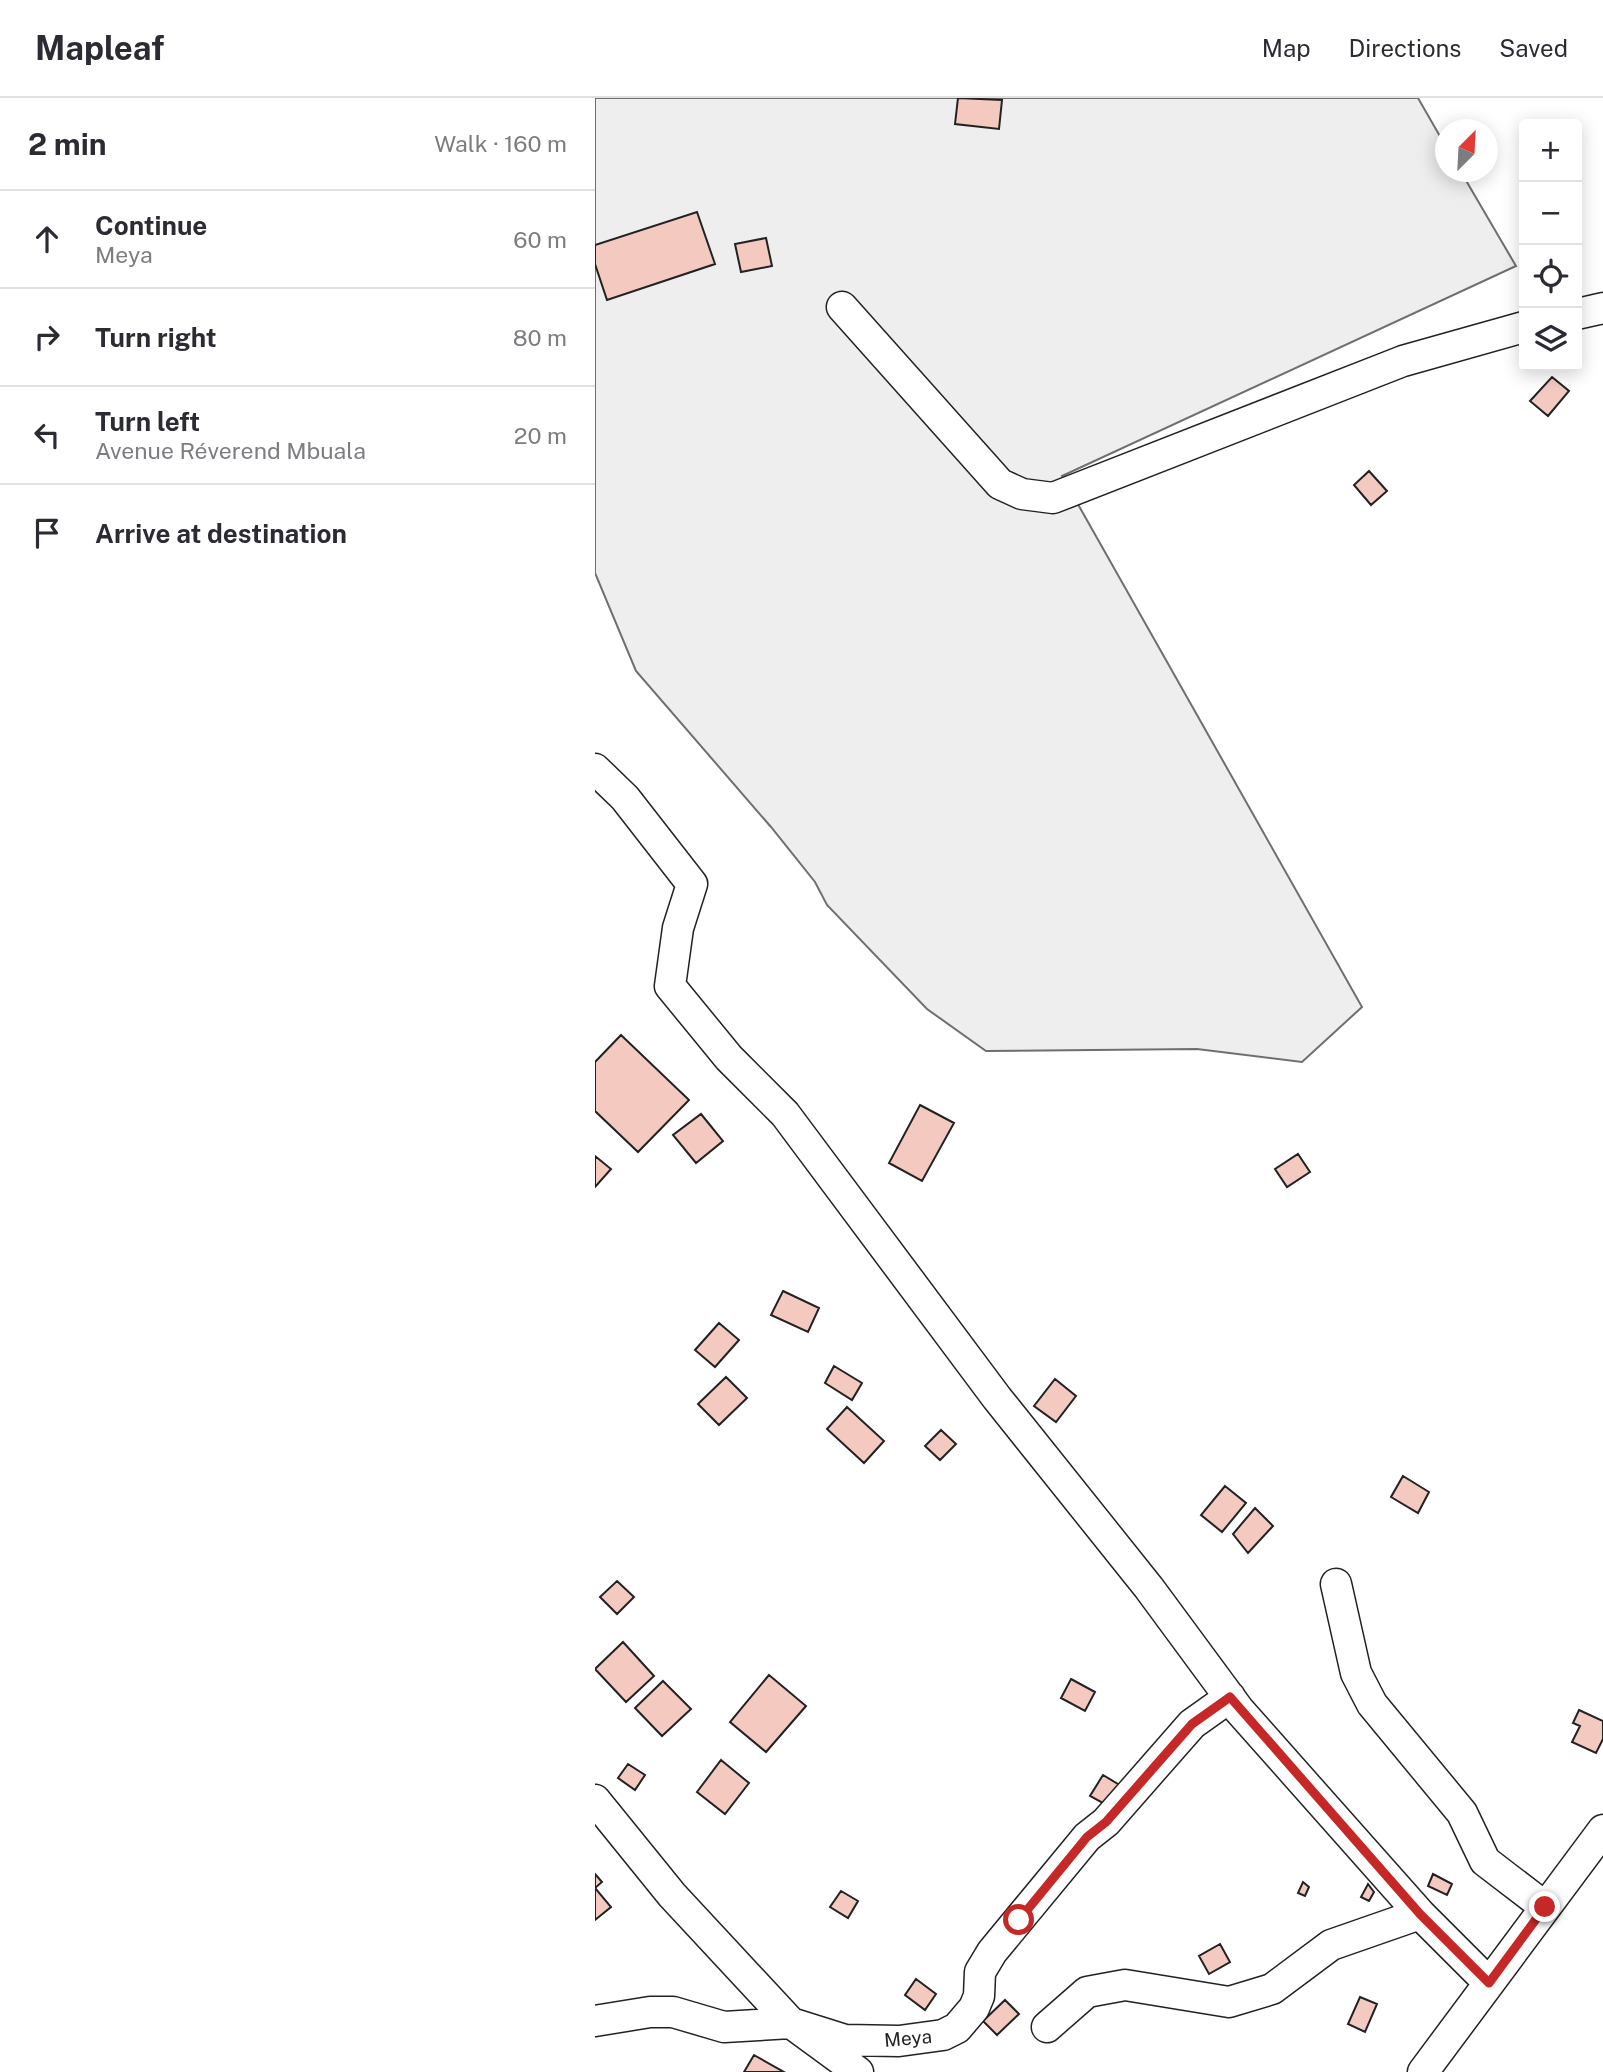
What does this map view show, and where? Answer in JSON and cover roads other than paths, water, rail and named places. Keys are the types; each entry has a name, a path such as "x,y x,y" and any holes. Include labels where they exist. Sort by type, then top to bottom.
{"street":[{"path":"842,307 1000,484 1022,494 1053,498 1403,361 1519,328"},
{"path":"1582,313 1603,307"},
{"path":"595,769 625,798 692,884 678,928 670,986 729,1058 785,1114 997,1398 1149,1588 1230,1697 1420,1914 1489,1983"},
{"path":"1336,1584 1356,1673 1372,1704 1462,1813 1485,1861 1545,1907"},
{"name":"Meya","path":"595,2021 650,2012 673,2012 724,2027 791,2022 845,2040 899,2041 943,2035 957,2028 974,2008 979,1996 980,1972 992,1952 1087,1837 1106,1822 1192,1724 1230,1697"},
{"path":"595,1800 672,1895 791,2022 858,2072"},
{"path":"1435,2068 1489,1983 1601,1835"},
{"path":"1047,2027 1087,1992 1125,1985 1229,2002 1272,1989 1331,1945 1420,1914"}]}
